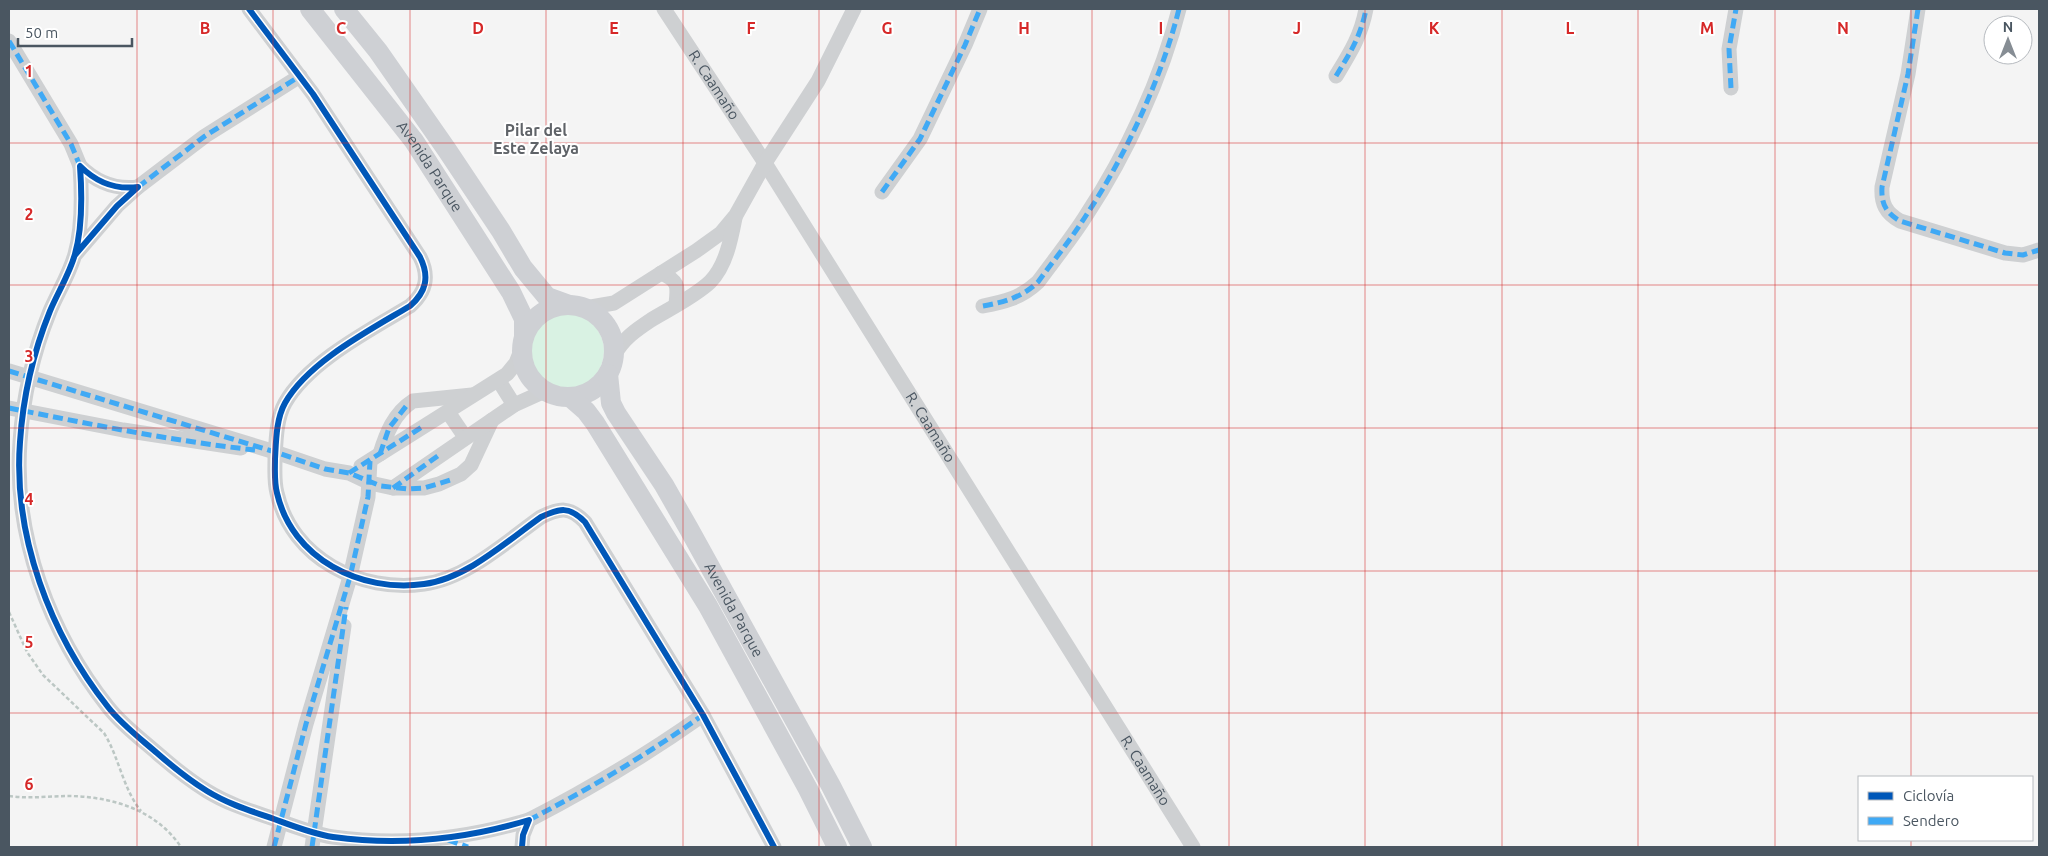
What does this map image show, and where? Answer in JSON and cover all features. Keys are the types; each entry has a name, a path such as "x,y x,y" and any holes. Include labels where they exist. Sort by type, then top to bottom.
{"street":[{"path":"249,9 300,76 425,267 426,284 423,292 410,306 340,349 318,366 295,390 285,404 280,418 276,452 277,493 290,525 314,554 350,577 385,586 408,586 441,580 462,573 541,517 553,511 564,509 572,511 585,522 703,715 774,847"},
{"name":"Avenida Parque","path":"310,9 414,141 511,292 524,319 523,342"},
{"name":"Avenida Parque","path":"344,9 378,51 448,150 523,268 547,296 577,306"},
{"name":"R. Caamaño","path":"664,9 765,163 1194,847"},
{"path":"349,473 508,374 516,363 531,323 541,313 554,306 614,303 721,233 736,215 765,163 818,81 854,9"},
{"path":"882,192 920,139 980,9"},
{"path":"983,306 1008,302 1030,290 1038,282 1087,215 1136,123 1156,77 1180,9"},
{"path":"1336,76 1355,45 1363,25 1366,9"},
{"path":"1730,88 1729,49 1736,9"},
{"path":"1918,9 1908,74 1882,188 1882,197 1886,210 1891,216 1900,221 2005,252 2023,254 2039,250"},
{"path":"9,41 71,144 80,166 80,229 75,254 50,312 16,409 24,524 38,575 50,608 76,661 110,710 134,734 187,779 238,806 280,821 313,840 334,837 369,840 446,839 473,835 528,820 570,798 664,742 703,715"},
{"path":"75,254 117,206 138,187 205,136 300,76"},
{"path":"80,166 91,176 104,183 127,188 138,187"},
{"path":"523,342 523,361 527,373 535,384 545,391 558,396 570,397 585,394 598,386 608,374 614,354 621,343 634,332 704,286 716,274 728,250 736,215"},
{"path":"661,273 673,279 678,287 676,304"},
{"path":"577,306 598,315 608,326 613,340 614,354"},
{"path":"9,372 276,452 325,469 349,473 370,483 392,488 424,488 462,474 471,465 492,420"},
{"name":"Avenida Parque","path":"608,374 611,403 616,413 677,507 831,786 862,847"},
{"path":"498,381 514,405"},
{"path":"392,488 514,405 545,391"},
{"path":"274,847 306,724 350,577 375,457 389,428 407,404 413,401 477,394"},
{"name":"Avenida Parque","path":"570,397 586,411 595,423 708,606 837,847"},
{"path":"16,409 212,445 276,452"},
{"path":"448,412 465,438"},
{"path":"313,840 350,577"},
{"path":"522,847 523,835 528,820"},
{"path":"446,839 468,847"}],"path":[{"path":"9,612 19,637 39,670 52,686 79,708 104,733 111,744 134,802 141,811 165,829 181,847"},
{"path":"9,796 88,797 123,804 141,811"}],"green space":[{"path":"559,313 573,313 587,319 598,330 604,344 601,366 593,378 573,389 559,389 545,383 534,372 528,358 528,344 534,330 545,319"}],"marked path":[{"path":"882,192 920,139 980,9"},
{"path":"983,306 1012,298 1025,292 1038,282 1081,223 1115,167 1141,115 1163,61 1179,9"},
{"path":"1336,76 1358,36 1366,9"},
{"path":"1731,88 1729,49 1736,9"},
{"path":"1918,9 1908,74 1882,187 1882,198 1885,207 1891,215 1900,221 2005,253 2023,255 2039,250"},
{"path":"9,41 71,144 80,166"},
{"path":"138,187 205,136 300,76"},
{"path":"9,371 325,469 349,473 381,486 408,489 424,488 454,479"},
{"path":"380,454 389,428 407,405"},
{"path":"9,408 162,437 255,450"},
{"path":"349,473 422,427"},
{"path":"393,488 439,455"},
{"path":"274,847 306,724 350,577 368,497 370,461"},
{"path":"312,847 346,607"},
{"path":"529,820 618,771 703,715"},
{"path":"448,840 468,847"}],"cycle path":[{"path":"249,9 313,94 420,257 425,271 423,290 410,306 359,336 324,361 295,388 282,409 277,431 275,485 285,516 297,536 313,553 332,567 354,577 377,583 400,585 424,584 440,581 471,567 541,517 559,510 574,513 585,522 703,715 774,847"},
{"path":"75,255 117,206 138,187 130,188 106,184 86,172 80,166 81,210 78,243 70,268 44,327 34,359 26,391 20,442 19,477 23,513 29,548 40,582 53,616 69,648 87,679 113,714 187,778 207,791 240,807 303,830 333,837 358,840 407,841 481,832 529,820 523,835 522,847"}],"district":[{"name":"Pilar del Este Zelaya","path":"536,139"}]}
